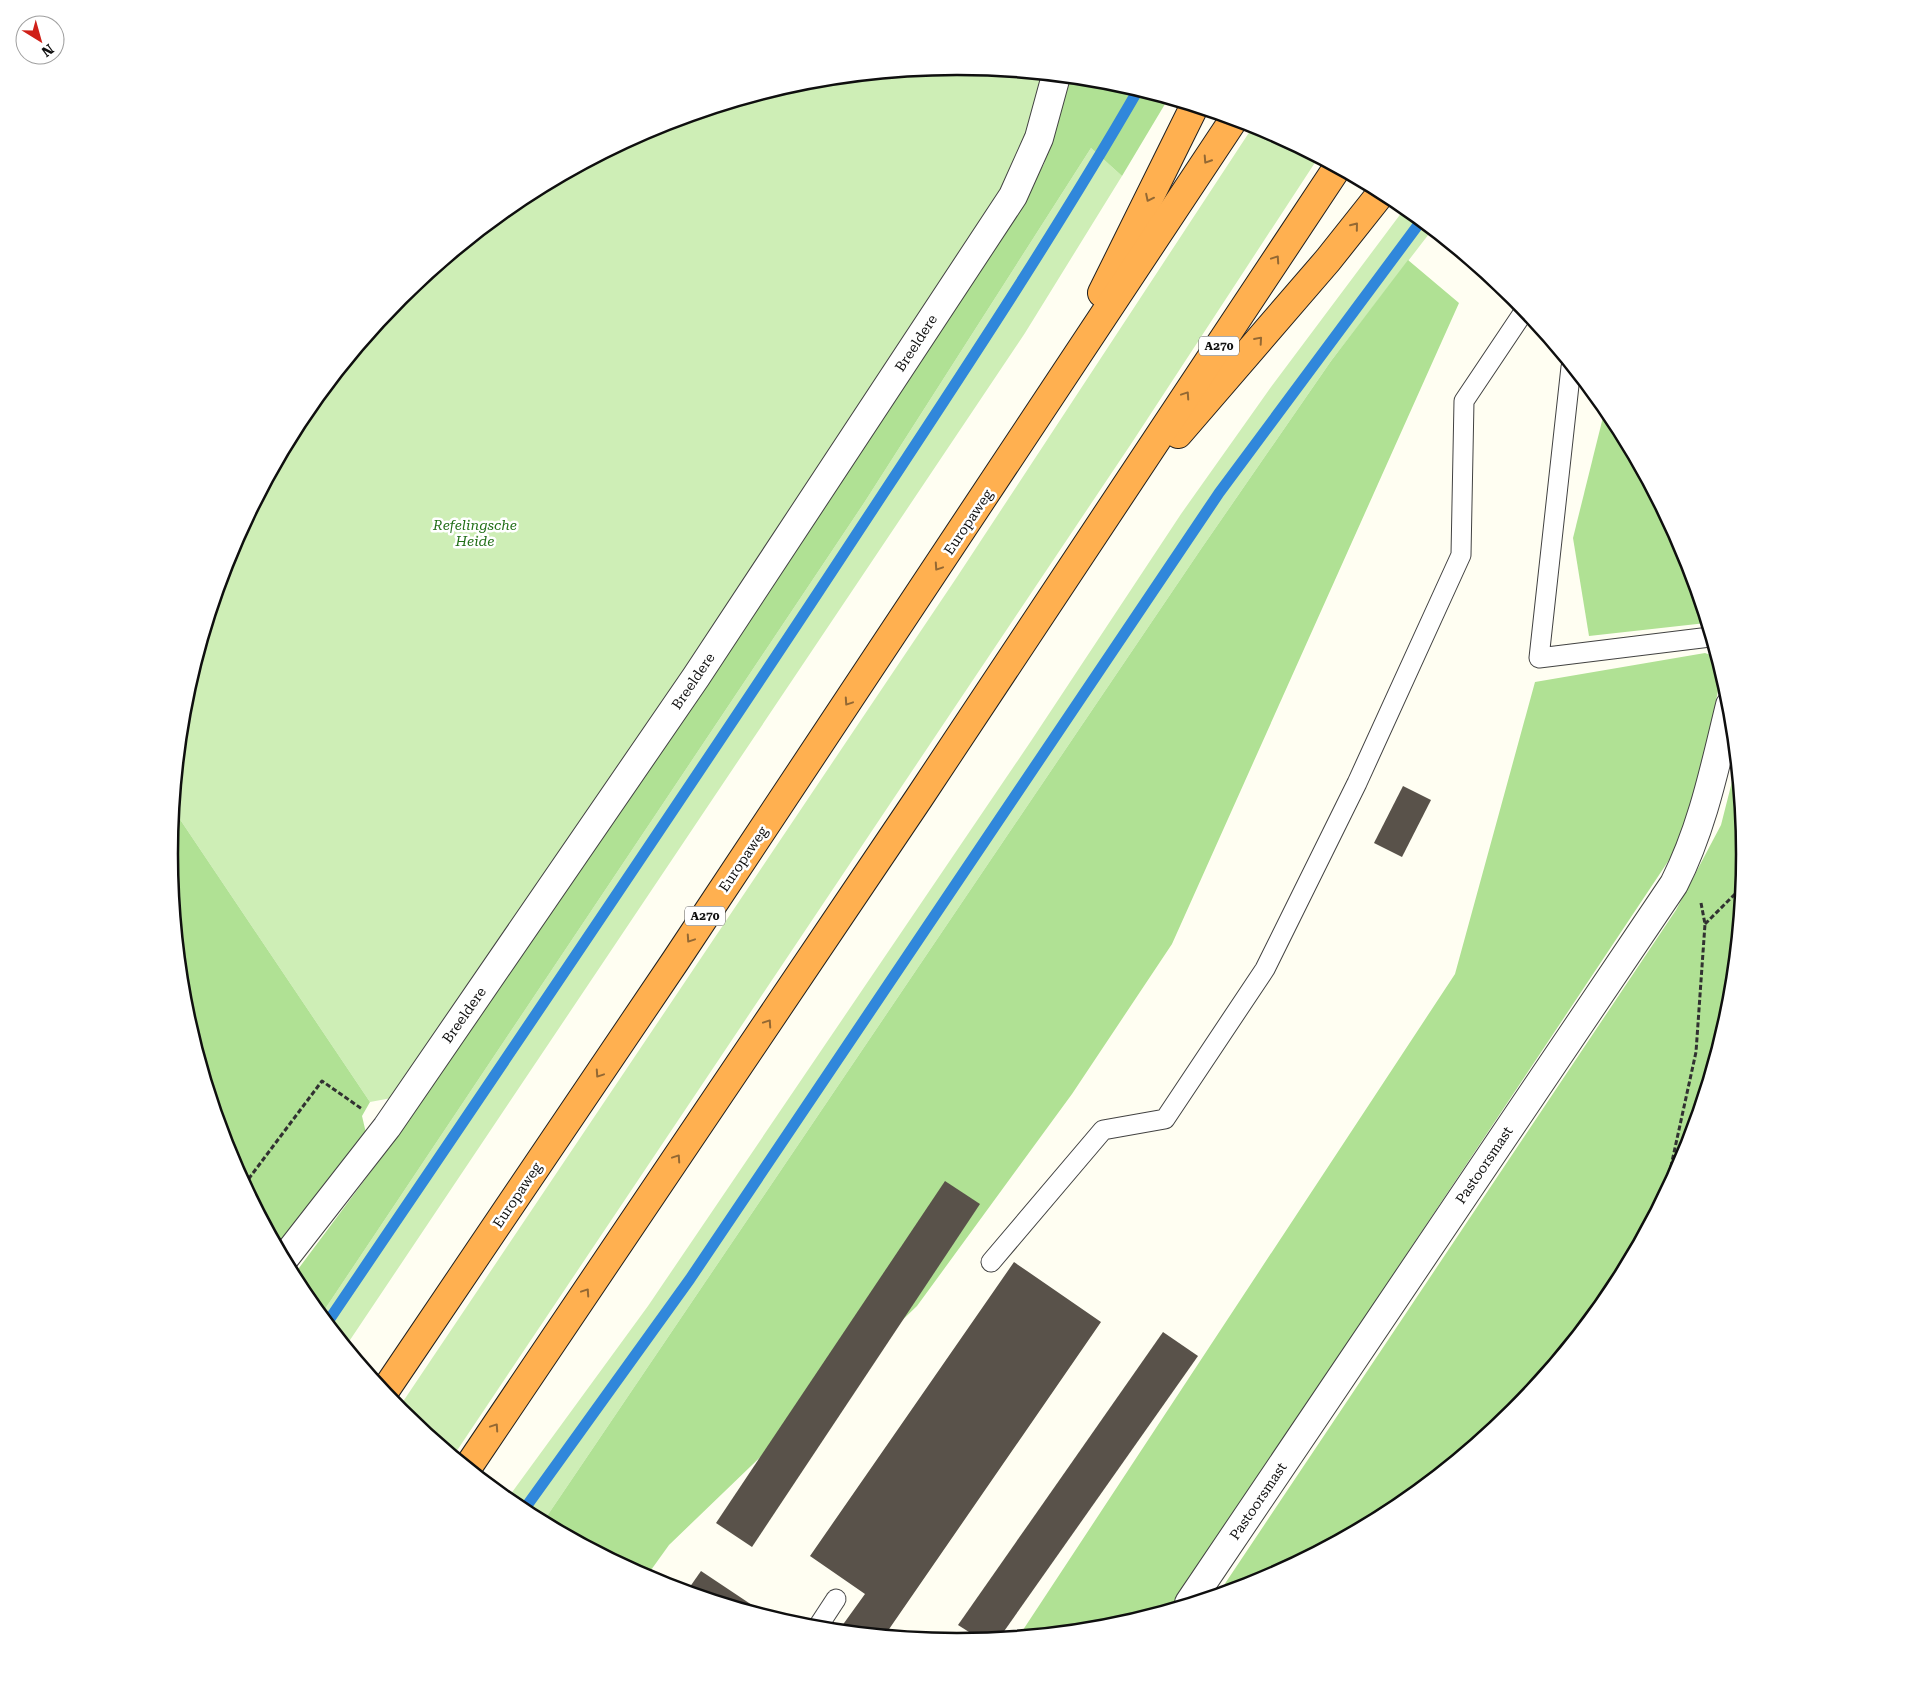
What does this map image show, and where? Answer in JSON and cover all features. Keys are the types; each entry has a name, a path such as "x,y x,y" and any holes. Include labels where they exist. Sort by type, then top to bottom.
{"highway":[{"name":"A270","path":"1050,399 1192,112"},
{"name":"A270","path":"1050,399 1230,125"},
{"name":"A270","path":"471,1463 753,1046 1334,173"},
{"name":"A270","path":"1101,523 1328,260 1377,198"},
{"name":"Europaweg","path":"388,1386 681,952 1050,399"}],"street":[{"name":"Breeldere","path":"288,1254 387,1127 696,677 1013,196 1039,138 1054,82"},
{"name":"Pastoorsmast","path":"1194,1596 1674,884 1691,852 1707,799 1725,726"}],"lane":[{"path":"991,1262 1103,1130 1165,1119 1265,969 1357,783 1461,555 1464,401 1520,317"},
{"path":"1570,374 1539,658 1705,638"},
{"path":"822,1621 836,1599"}],"path":[{"path":"1672,1160 1696,1052 1705,924 1691,852"},
{"path":"1705,924 1734,895"},
{"path":"249,1179 322,1081 387,1127"}],"green space":[{"name":"Refelingsche Heide","path":"956,75 1007,77 1070,84 1036,105 1025,140 995,207 872,399 397,1097 370,1102 179,818 184,752 192,702 204,652 219,604 237,556 258,509 282,464 309,421 338,380 371,340 443,268 482,236 524,206 567,179 612,155 658,134 706,116 755,102 805,90 855,82"},
{"path":"1069,84 1108,90 1165,104 1122,176 1091,148 864,503 325,1309 298,1269 387,1150 486,1006 1010,225 1044,164"},
{"path":"1249,132 1315,162 1131,444 457,1451 403,1402 957,577"},
{"path":"1091,148 1122,176 1025,333 349,1341 325,1309 864,503"},
{"path":"1400,214 1429,234 1331,361 1201,549 547,1516 524,1502 511,1493 648,1306 1031,741 1181,514 1271,387"},
{"path":"1408,260 1459,303 1172,944 1072,1094 917,1306 669,1545 651,1571 612,1553 547,1516 1201,549 1331,361"},
{"path":"1603,419 1655,509 1676,556 1700,624 1589,636 1573,538"},
{"path":"1705,653 1710,655 1718,690 1702,774 1683,831 1671,857 1176,1601 1108,1618 1023,1629 1455,974 1535,682"},
{"path":"1732,782 1736,854 1734,905 1729,956 1721,1006 1709,1056 1676,1152 1655,1199 1631,1244 1604,1287 1575,1328 1542,1368 1470,1440 1431,1472 1389,1502 1346,1529 1301,1553 1223,1586 1676,910 1721,825"},
{"path":"179,818 370,1102 362,1116 366,1133 288,1254 258,1199 237,1152 204,1056 192,1006 184,956 179,905"}],"building":[{"path":"1403,786 1431,800 1402,857 1374,843"},
{"path":"945,1181 980,1204 752,1547 716,1523"},
{"path":"1014,1262 1101,1322 889,1629 843,1624 865,1594 810,1556"},
{"path":"1163,1332 1198,1356 1004,1631 970,1632 958,1625"},
{"path":"701,1571 752,1605 706,1592 690,1586"}],"waterway":[{"path":"331,1318 657,835 926,429 1070,204 1134,96"},
{"path":"528,1504 690,1279 1219,493 1417,226"}]}
